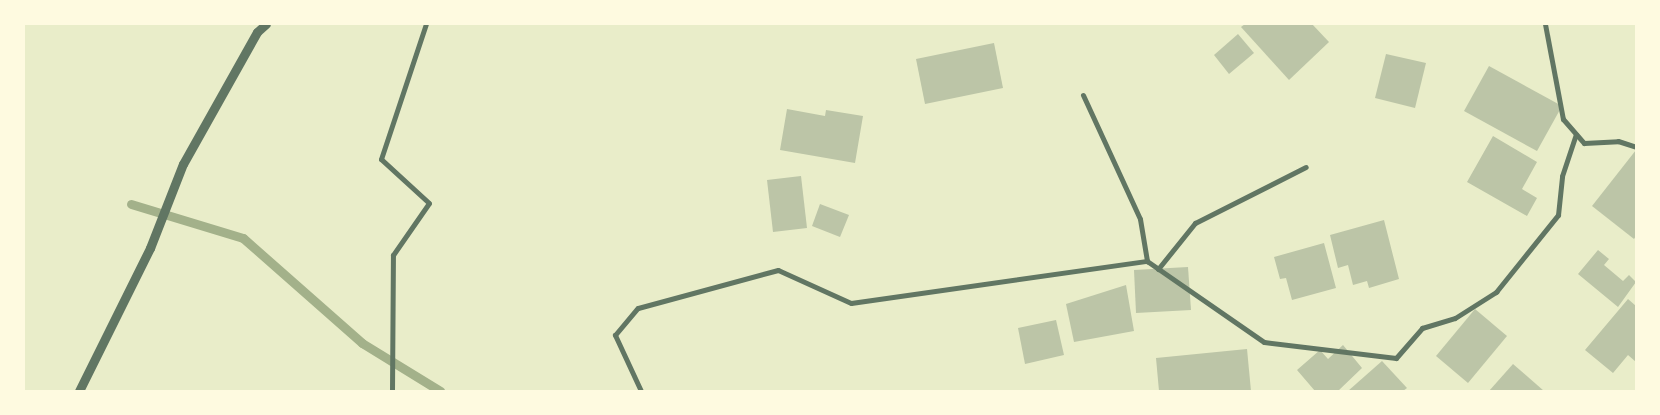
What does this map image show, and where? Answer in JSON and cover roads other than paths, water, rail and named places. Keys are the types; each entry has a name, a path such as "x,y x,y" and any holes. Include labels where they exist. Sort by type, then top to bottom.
{"street":[{"path":"79,391 150,248 183,164 257,32 266,24"},
{"path":"392,391 393,255 429,203 381,158 426,24"},
{"path":"1545,24 1563,119 1584,143 1618,141 1636,147"},
{"path":"1083,95 1140,219 1147,262"},
{"path":"641,391 615,336 638,308 778,270 851,303 1147,262 1264,342 1396,358 1422,328 1454,318 1496,292 1558,215 1562,176 1576,134"},
{"path":"1158,269 1195,223 1306,167"}],"waterway":[{"path":"131,204 243,238 362,343 440,391"}]}
